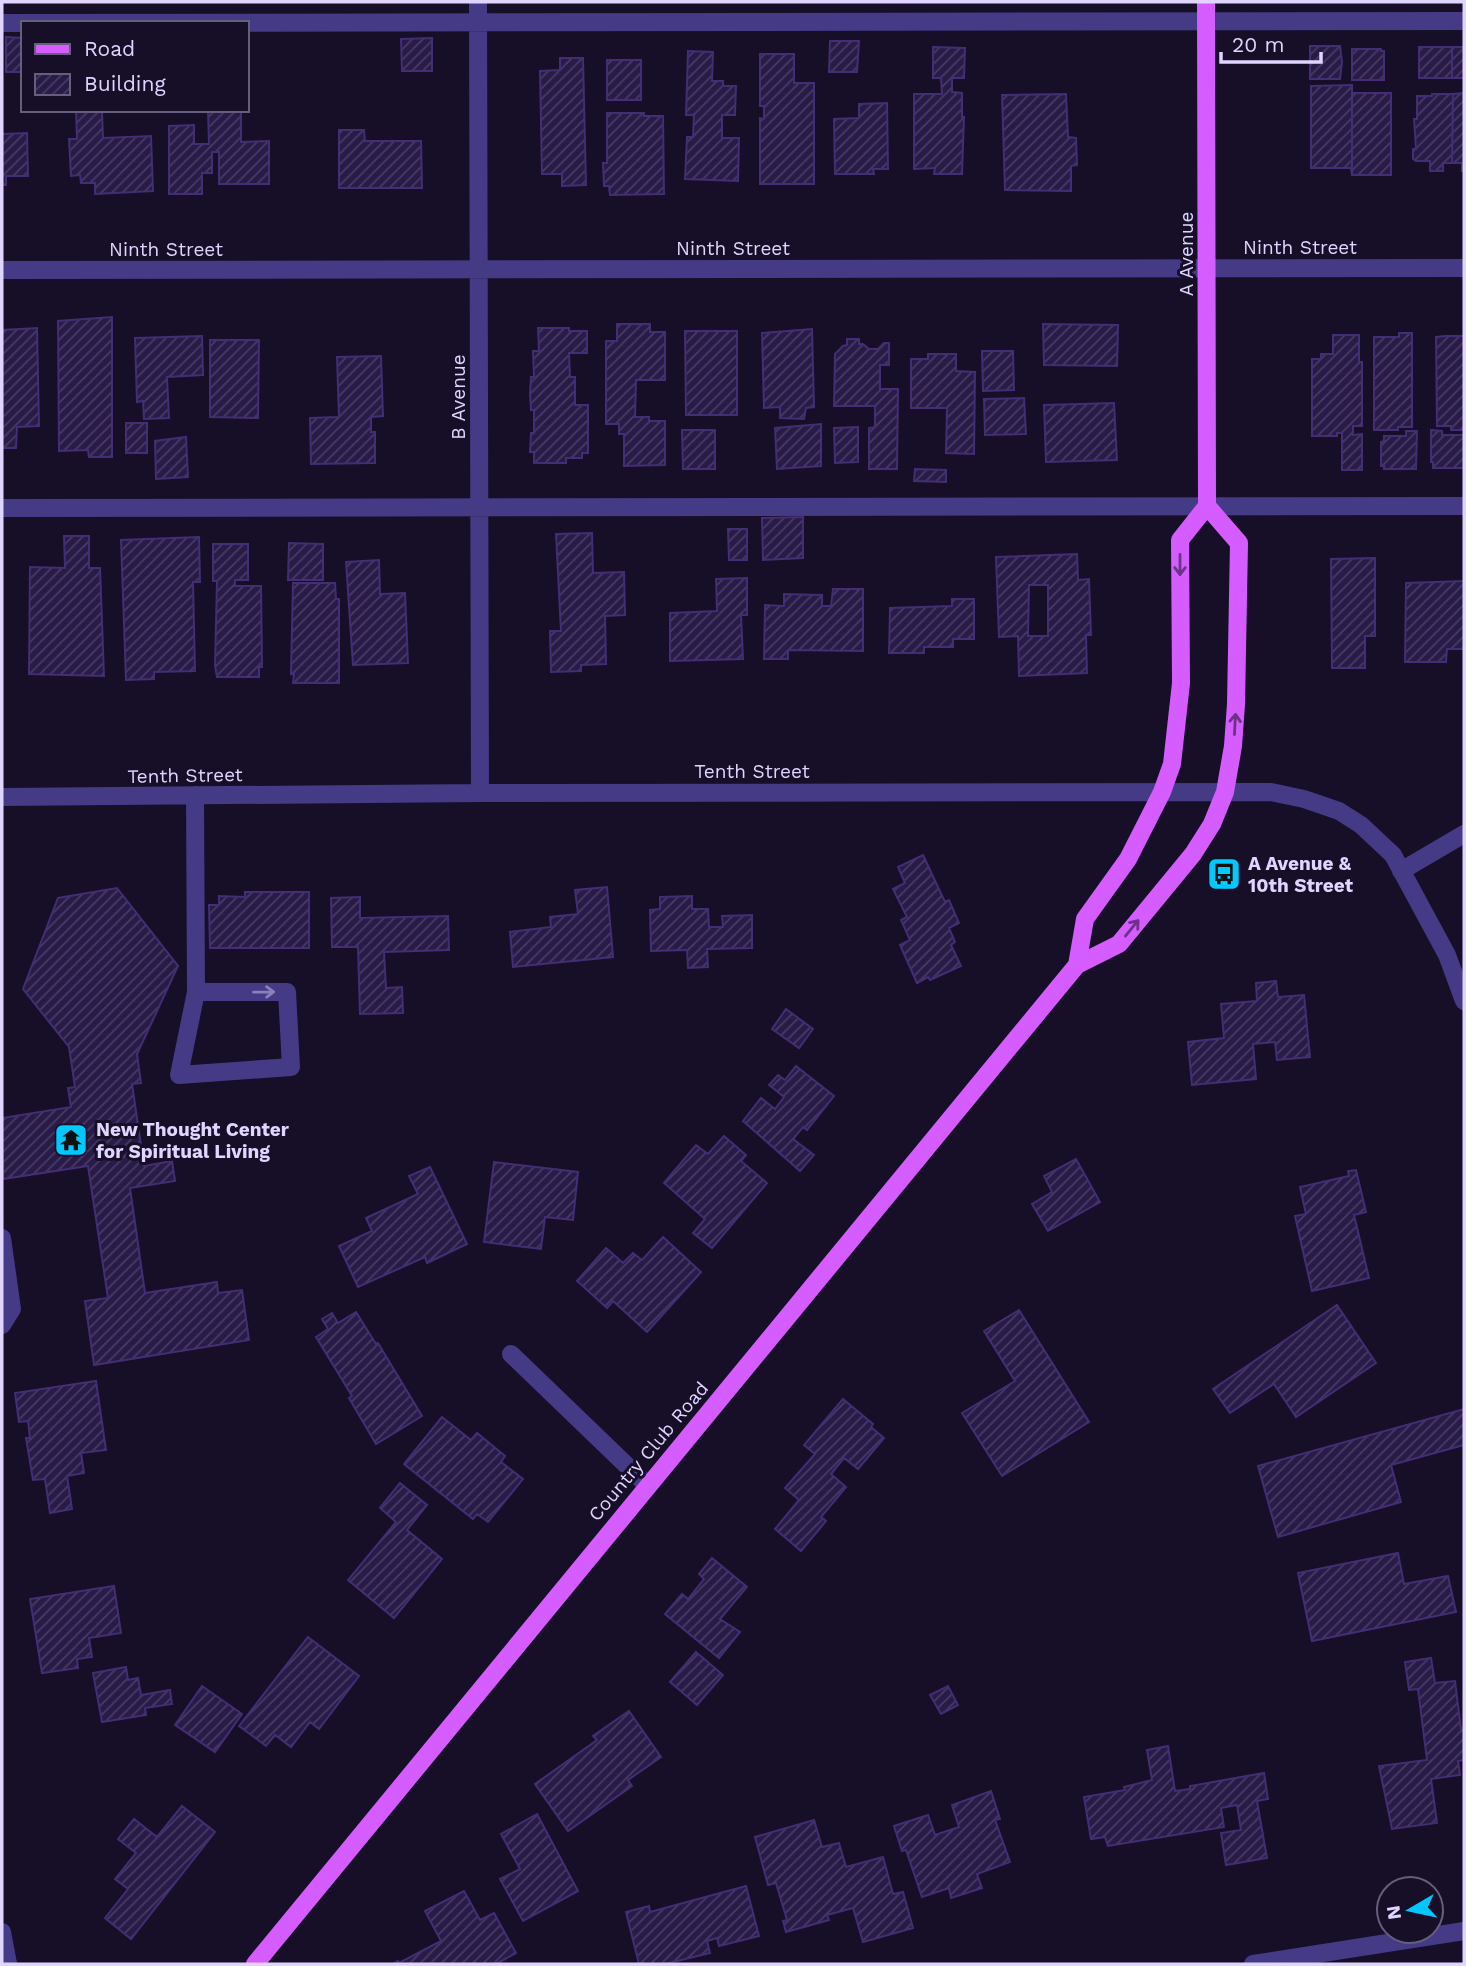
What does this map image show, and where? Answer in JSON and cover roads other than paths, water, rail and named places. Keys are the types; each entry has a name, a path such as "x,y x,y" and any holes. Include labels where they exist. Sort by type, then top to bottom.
{"main road":[{"name":"A Avenue","path":"1206,2 1207,506"},
{"path":"1162,792 1174,751 1181,683 1180,540 1207,506 1239,542 1236,704 1233,746 1225,792"},
{"name":"Country Club Road","path":"1077,965 1085,919 1128,859 1162,792"},
{"name":"Country Club Road","path":"255,1964 1077,965 1119,944 1193,854 1212,824 1225,792"}],"street":[{"name":"B Avenue","path":"478,2 480,793"},
{"path":"248,22 1464,21"},
{"path":"2,23 21,23"},
{"name":"Ninth Street","path":"2,270 1464,268"},
{"path":"2,508 1464,506"},
{"name":"Tenth Street","path":"2,797 480,793 1271,792 1304,799 1339,811 1377,839 1392,855 1447,955 1464,1001"},
{"path":"195,795 196,992 179,1075 291,1066 286,992 196,992"},
{"path":"1401,871 1464,834"},
{"path":"2,1238 12,1309 2,1325"},
{"path":"510,1354 647,1485"},
{"path":"1252,1964 1464,1931"},
{"path":"2,1932 8,1964"}],"place":[{"name":"A Avenue & 10th Street","path":"1224,874"},
{"name":"New Thought Center for Spiritual Living","path":"71,1140"}]}
